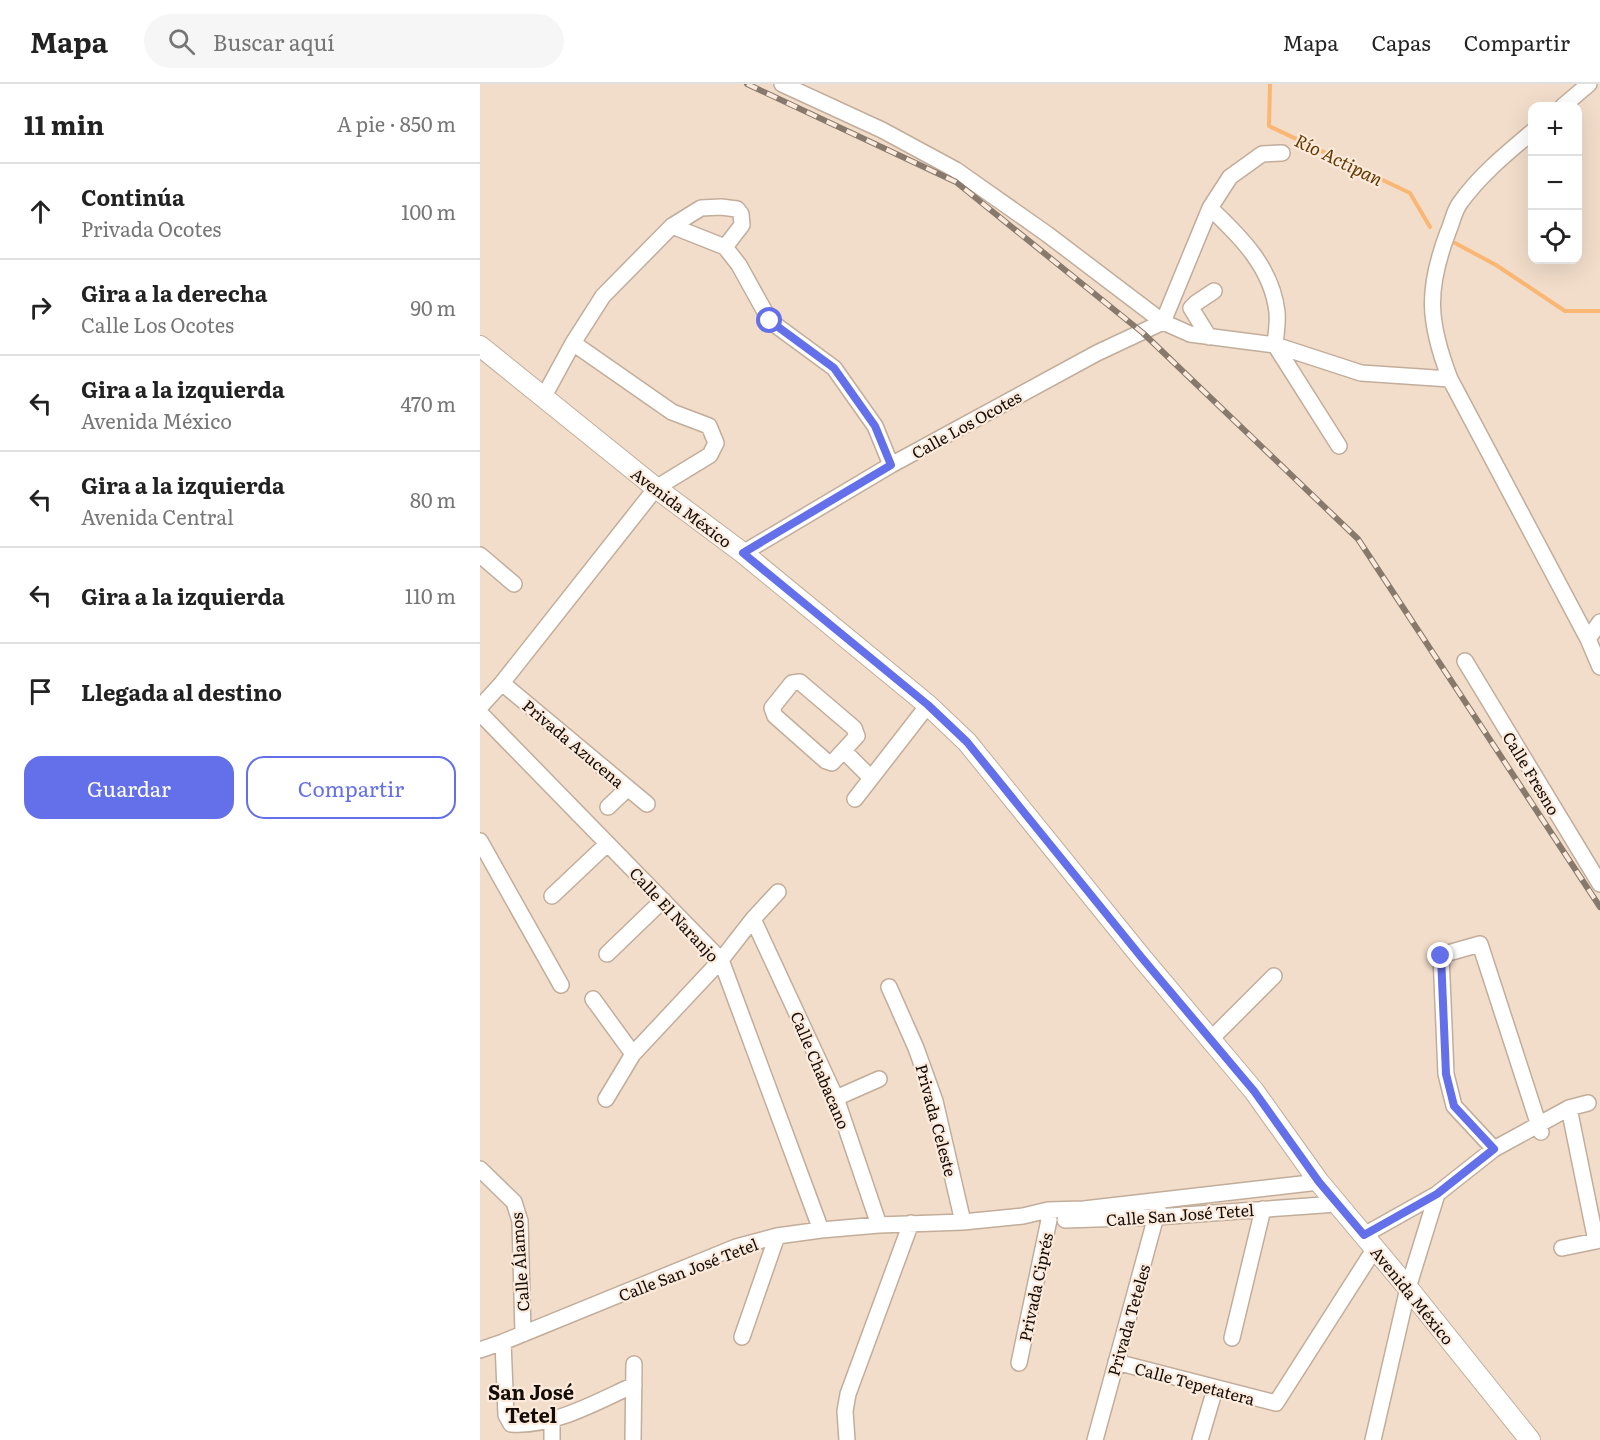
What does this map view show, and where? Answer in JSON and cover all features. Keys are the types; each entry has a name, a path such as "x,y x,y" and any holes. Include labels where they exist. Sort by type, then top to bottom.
{"main road":[{"name":"Avenida México","path":"480,346 656,488 743,553 928,705 967,742 1254,1091 1319,1182 1370,1241 1530,1440"}],"street":[{"path":"782,84 882,130 956,170 1047,234 1163,322 1190,334 1275,345 1361,373 1450,380"},
{"path":"1568,102 1589,84"},
{"path":"1528,136 1496,162 1459,204 1437,262 1433,289 1433,317 1438,348 1450,380 1588,639 1600,667"},
{"path":"1163,322 1210,208 1230,177 1262,154 1282,153"},
{"path":"543,398 573,343 603,296 672,226 701,208 737,209 741,214 742,225 725,247"},
{"path":"1210,208 1240,237 1268,278 1277,313 1275,345 1339,446"},
{"path":"672,226 725,247 739,265 770,321 834,368 875,426 891,465"},
{"path":"1209,337 1191,308 1214,291"},
{"name":"Calle Los Ocotes","path":"743,553 891,465 1097,353 1163,322"},
{"path":"480,707 502,683 656,488 710,455 716,443 709,426 672,412 573,343"},
{"path":"480,555 514,584"},
{"path":"1588,639 1600,622"},
{"name":"Calle Fresno","path":"1466,661 1600,884"},
{"path":"800,682 854,728 857,736 844,751 832,763 826,761 775,716 772,708 792,683 800,682"},
{"name":"Privada Azucena","path":"502,683 646,804"},
{"path":"855,799 928,705"},
{"name":"Calle El Naranjo","path":"480,712 721,960 821,1230"},
{"path":"844,751 871,778"},
{"path":"608,807 628,788"},
{"path":"480,841 561,985"},
{"path":"552,896 607,844"},
{"path":"606,1100 633,1054 721,960 753,919 778,892"},
{"path":"607,954 663,900"},
{"name":"Calle Chabacano","path":"753,919 836,1098 879,1225"},
{"path":"1494,1149 1454,1106 1446,1074 1441,956 1480,944 1540,1128"},
{"path":"1210,1040 1274,976"},
{"name":"Privada Celeste","path":"889,987 916,1048 935,1101 963,1222"},
{"path":"593,999 633,1054"},
{"path":"836,1098 879,1079"},
{"path":"1370,1241 1437,1194 1494,1149 1594,1100"},
{"path":"1562,1248 1598,1240 1570,1112"},
{"path":"1471,1167 1498,1156 1540,1128"},
{"name":"Calle Álamos","path":"480,1169 514,1202 519,1221 523,1334"},
{"name":"Calle San José Tetel","path":"1048,1215 1319,1182"},
{"path":"1373,1440 1408,1288 1437,1194"},
{"name":"Privada Teteles","path":"1095,1440 1157,1217 1159,1200"},
{"name":"Calle San José Tetel","path":"480,1350 736,1247 777,1236 879,1225 963,1222 1023,1215 1157,1217 1337,1204"},
{"path":"1232,1338 1263,1209"},
{"name":"Privada Ciprés","path":"1019,1363 1048,1215"},
{"path":"847,1440 845,1412 848,1394 911,1223"},
{"path":"742,1337 777,1236"},
{"name":"Calle Tepetatera","path":"1116,1362 1276,1403 1370,1241"},
{"path":"503,1342 507,1415 511,1424 524,1425 552,1420 634,1385"},
{"path":"633,1440 634,1364"},
{"path":"1200,1440 1215,1389"},
{"path":"552,1420 552,1440"}],"waterway":[{"name":"Río Actipan","path":"1270,84 1269,126 1410,193 1430,227"},
{"name":"Río Actipan","path":"1455,243 1496,265 1565,311 1600,311"}],"railway":[{"path":"747,84 956,182 1143,333 1358,539 1600,907"}],"district":[{"name":"San José Tetel","path":"531,1402"}],"route":[{"path":"770,321 834,368 875,426 891,465 743,553 928,705 967,742 1142,958 1254,1091 1319,1182 1364,1235 1437,1194 1494,1149 1454,1106 1446,1074 1441,956"}]}
